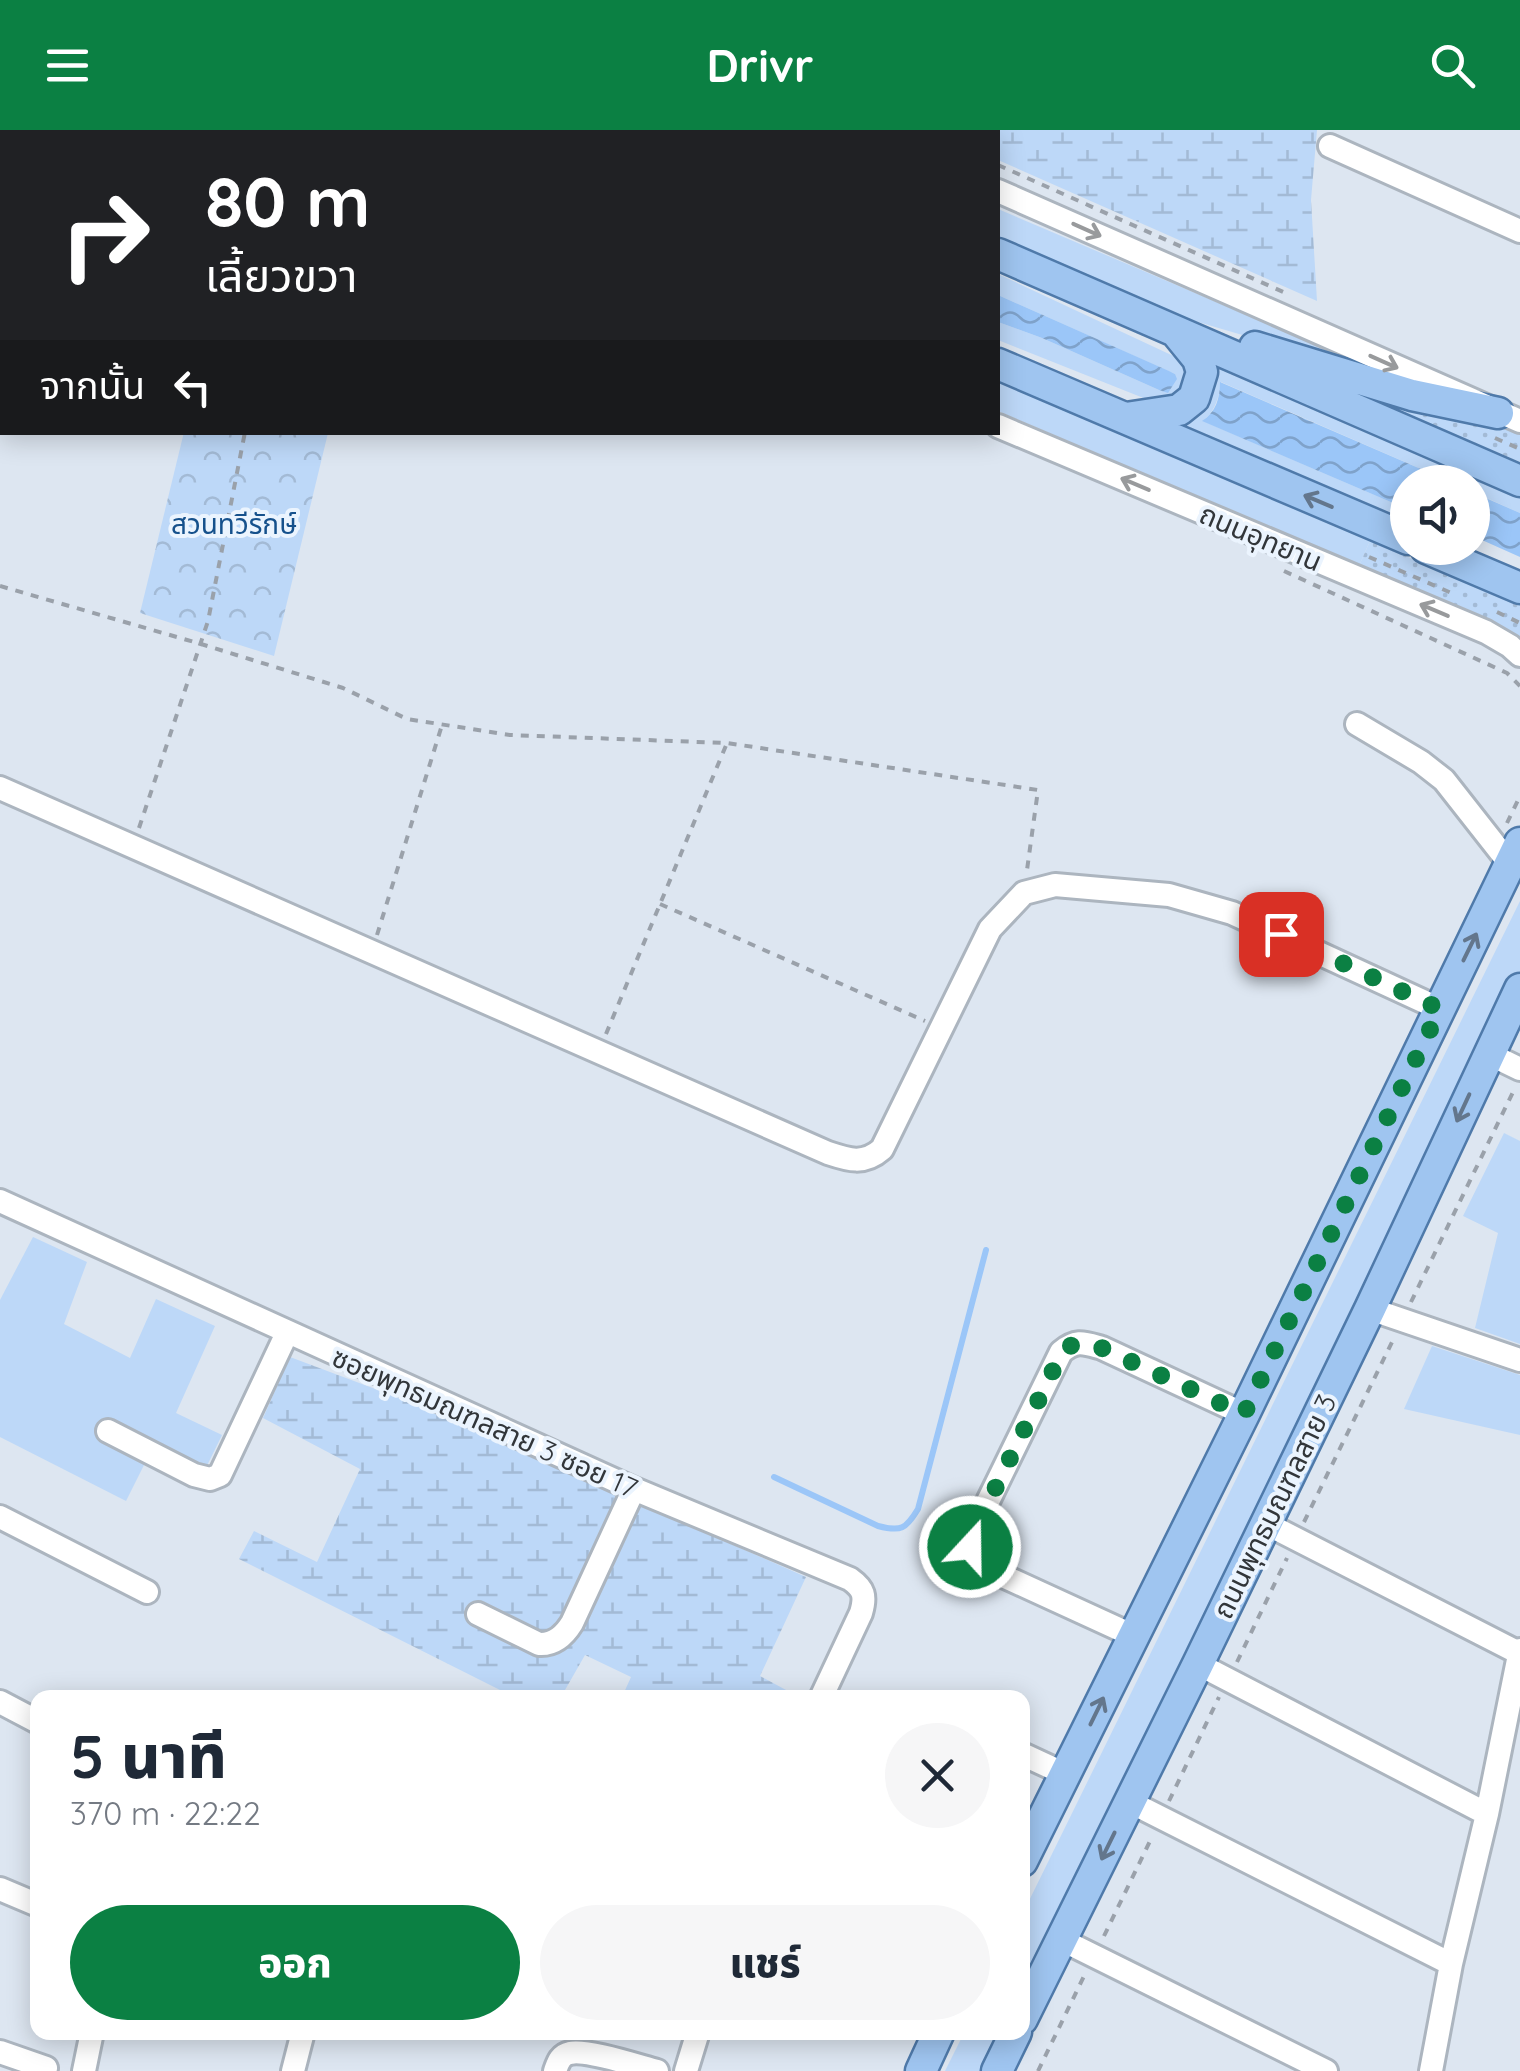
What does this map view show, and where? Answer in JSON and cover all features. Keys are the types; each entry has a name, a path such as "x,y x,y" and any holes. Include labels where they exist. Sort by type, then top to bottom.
{"main road":[{"path":"1000,255 1520,480"},
{"path":"1122,308 1412,395 1509,417"},
{"path":"1126,418 1179,410 1194,398 1202,372 1198,360 1174,330"},
{"name":"ถนนอุทยาน","path":"1000,365 1390,532"},
{"path":"1466,565 1520,588"},
{"path":"1030,1845 1515,854"},
{"name":"ถนนพุทธมณฑลสาย 3","path":"1030,2004 1370,1309 1520,988"},
{"path":"921,2071 936,2040"},
{"path":"997,2071 1012,2040"}],"street":[{"path":"1330,146 1520,231"},
{"path":"1000,192 1509,417"},
{"name":"ถนนอุทยาน","path":"1000,427 1486,632 1520,655"},
{"path":"1357,724 1444,780 1515,854"},
{"path":"0,788 828,1154 857,1162 882,1149 990,929 1024,893 1055,885 1092,886 1169,896 1232,913 1440,1009"},
{"path":"1489,1054 1520,1068"},
{"name":"ซอยพุทธมณฑลสาย 3 ซอย 17","path":"0,1201 634,1489 850,1579 864,1593 861,1613 825,1690"},
{"path":"1370,1309 1520,1360"},
{"path":"108,1431 194,1475 210,1479 220,1475 286,1333"},
{"path":"1134,1636 979,1565 972,1556 974,1532 1062,1352 1071,1344 1102,1348 1244,1414"},
{"path":"478,1614 539,1644 559,1638 572,1623 634,1489"},
{"path":"0,1517 147,1592"},
{"path":"1265,1523 1520,1652 1431,2071"},
{"path":"1198,1664 1486,1814"},
{"path":"0,1702 30,1718"},
{"path":"1030,1758 1065,1774"},
{"path":"1130,1802 1451,1964"},
{"path":"0,1889 30,1902"},
{"path":"1062,1940 1326,2071"},
{"path":"84,2071 90,2040"},
{"path":"292,2071 301,2040"},
{"path":"686,2071 696,2040"},
{"path":"0,2052 46,2068"},
{"path":"555,2071 563,2056 570,2052 657,2071"}],"path":[{"path":"1000,165 1304,301"},
{"path":"133,846 208,621 244,435"},
{"path":"1369,557 1470,601"},
{"path":"0,586 343,688 407,719 510,735 727,743 1038,790 1024,893"},
{"path":"1486,608 1520,622"},
{"path":"371,952 442,724"},
{"path":"598,1053 727,743"},
{"path":"660,904 941,1028"},
{"path":"1038,2071 1520,1078"}],"green space":[{"path":"1000,130 1317,130 1311,200 1317,301 1000,161"},
{"path":"1000,210 1329,350 1324,359 1188,319 1000,238"},
{"path":"1000,275 1182,360 1191,379 1187,396 1156,403 1000,341 1000,323 1159,390 1175,374 1000,296"},
{"path":"1202,358 1450,465 1412,465 1221,382 1216,404 1203,421 1390,502 1390,518 1169,423"},
{"path":"1000,382 1370,541 1358,568 1000,412"},
{"path":"1381,399 1479,419 1520,435 1520,462 1385,405"},
{"name":"สวนทวีรักษ์","path":"183,435 328,435 274,656 140,613"},
{"path":"1490,482 1520,495 1520,513 1490,500"},
{"path":"1370,541 1390,549 1390,565 1427,565 1520,604 1520,640 1358,568"},
{"path":"1520,901 1520,971 1438,1146 1030,1975 1030,1899"},
{"path":"1504,1133 1520,1141 1520,1344 1475,1328 1498,1233 1463,1216"},
{"path":"33,1237 87,1262 64,1324 130,1358 156,1299 215,1326 176,1413 222,1435 199,1482 147,1459 126,1501 0,1437 0,1300"},
{"path":"1432,1346 1520,1375 1520,1435 1404,1409"},
{"path":"290,1357 402,1399 806,1577 760,1676 786,1690 625,1690 631,1677 585,1655 565,1690 500,1690 239,1559 254,1531 317,1562 360,1469 263,1418"},
{"path":"960,2040 998,2040 983,2071 945,2071"}],"water":[{"path":"1000,296 1169,371 1177,379 1168,393 1000,323"},
{"path":"1220,382 1412,465 1390,465 1390,502 1202,421 1211,413"},
{"path":"1490,500 1520,513 1520,557 1490,544"}],"waterway":[{"path":"774,1477 878,1526 898,1529 910,1521 918,1509 986,1250"}],"route":[{"path":"970,1547 1062,1352 1071,1344 1102,1348 1244,1414 1440,1009 1281,934"}]}
